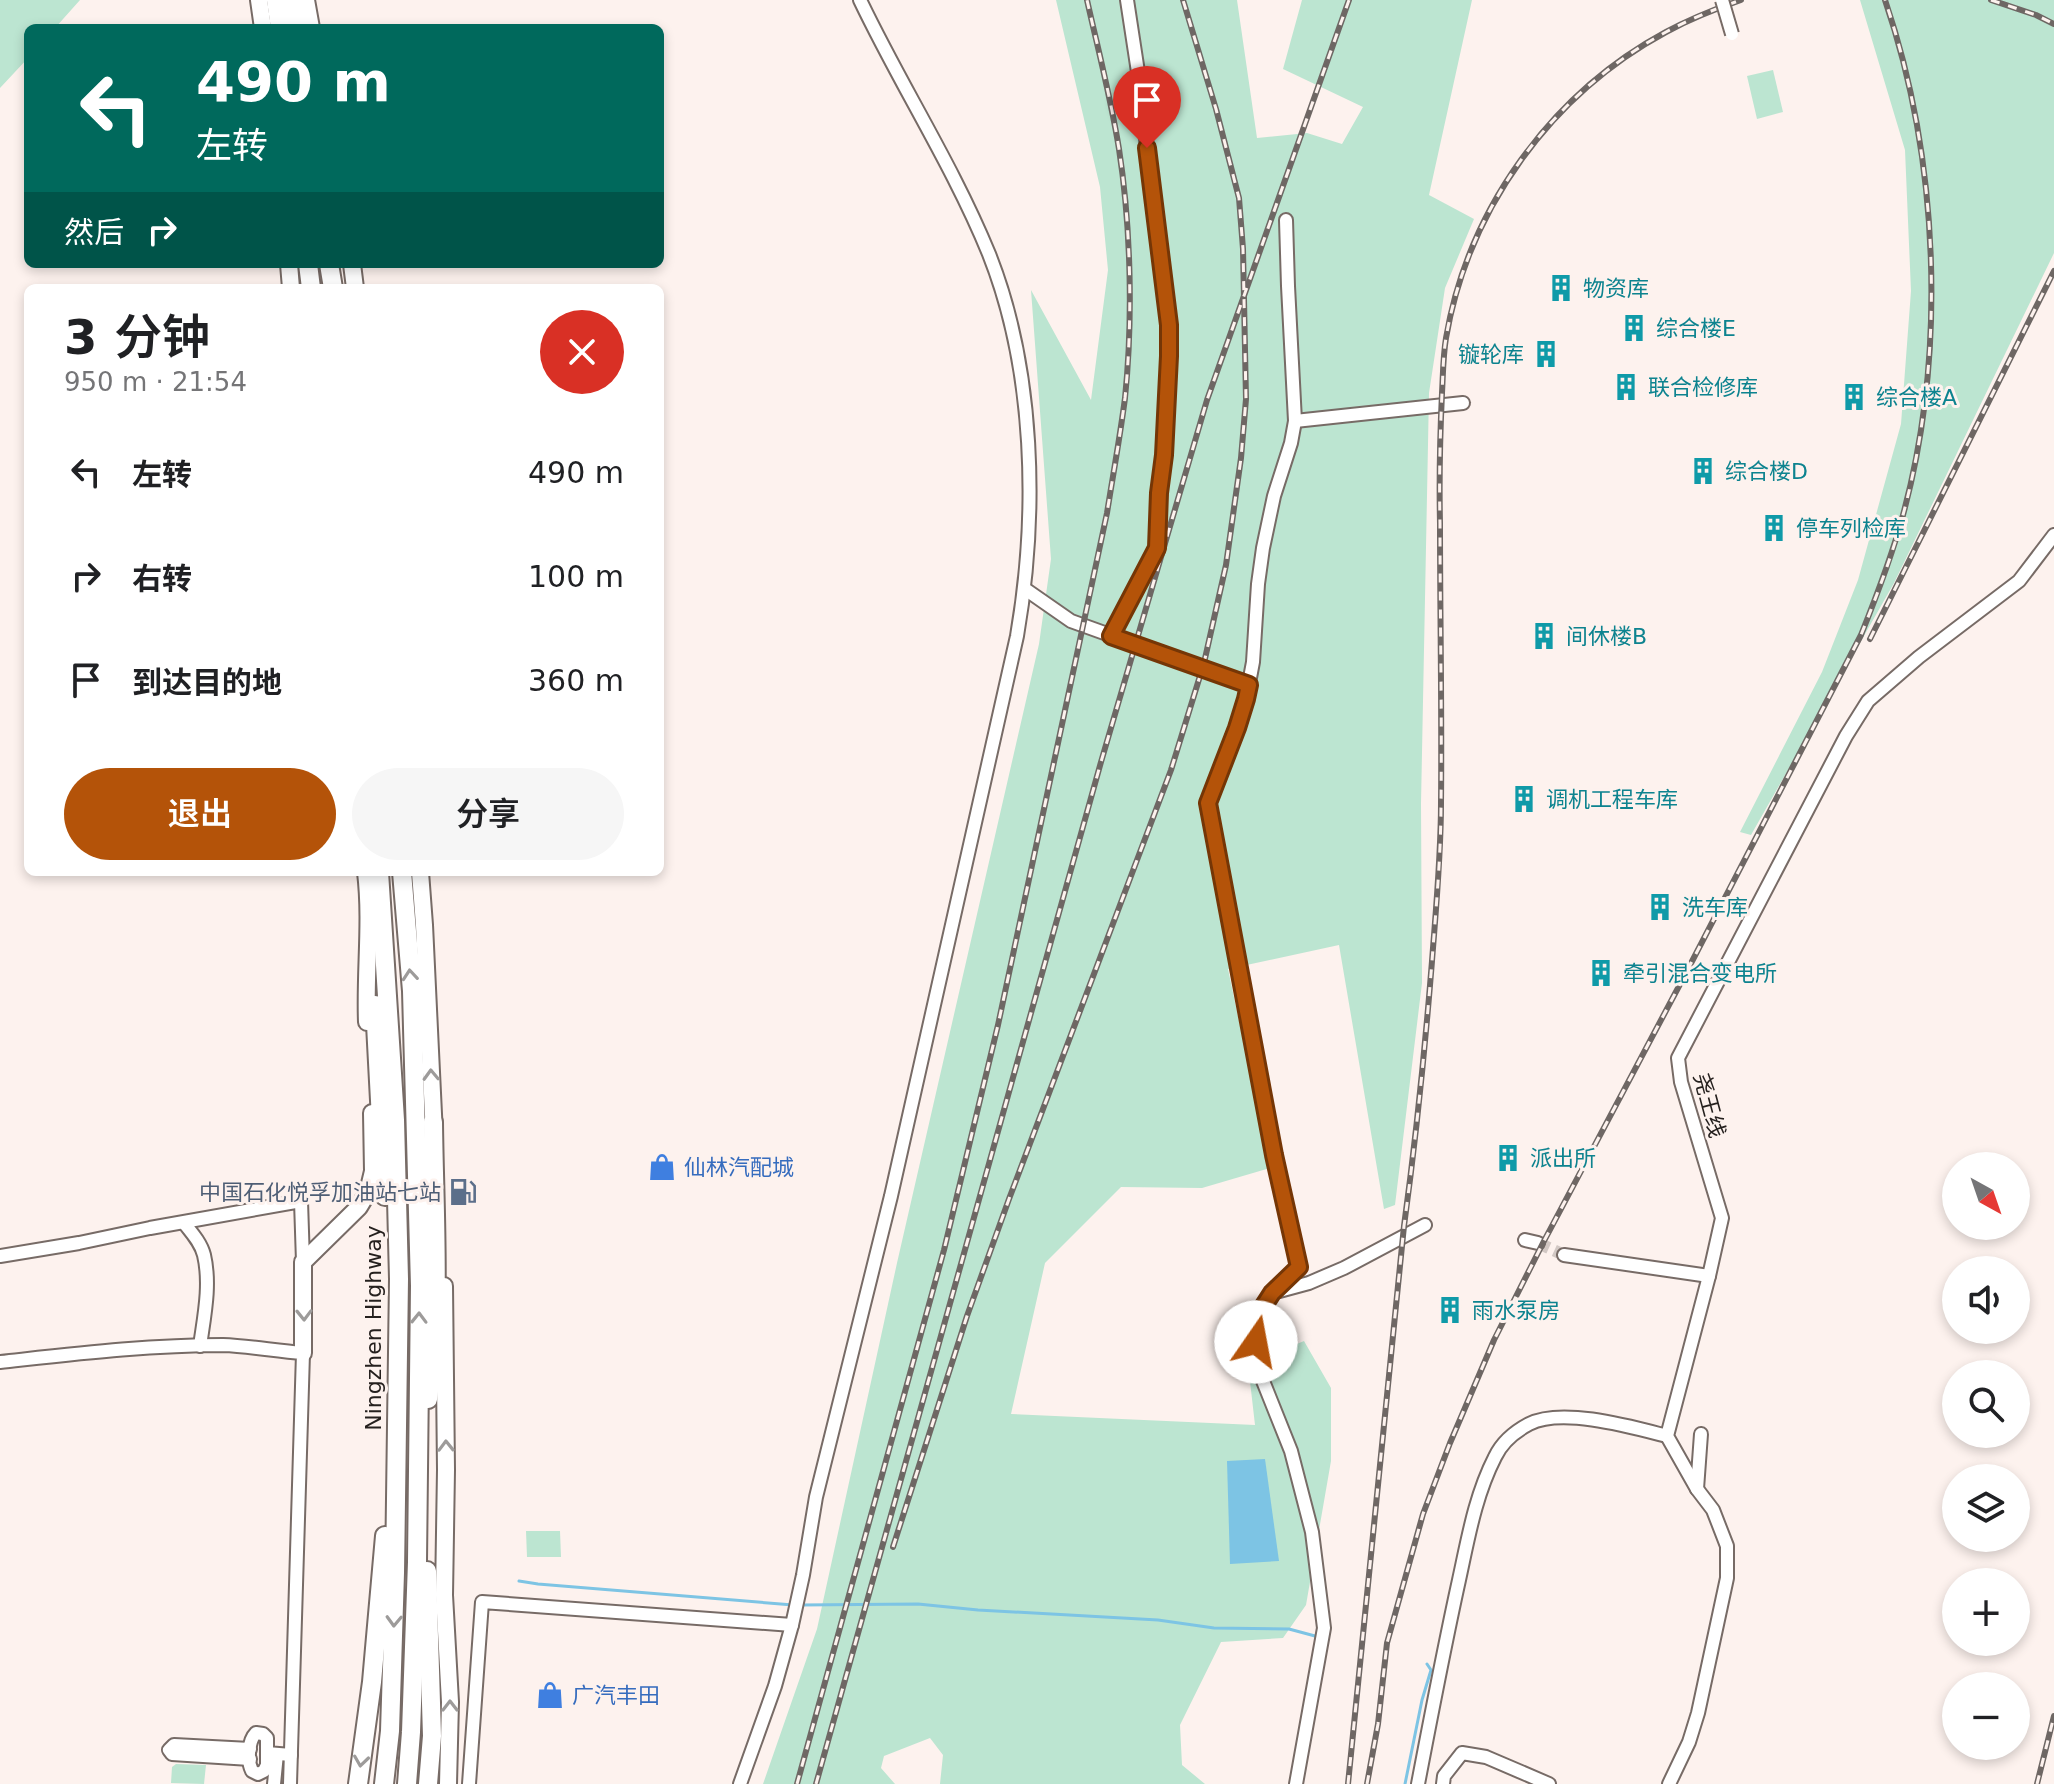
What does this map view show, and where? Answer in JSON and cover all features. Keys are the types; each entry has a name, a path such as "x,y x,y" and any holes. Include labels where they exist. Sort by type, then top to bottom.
{"highway":[{"path":"276,0 279,24"},
{"path":"293,0 296,24"},
{"name":"Ningzhen Highway","path":"379,876 395,1120 399,1279 395,1573 390,1731 384,1784"},
{"name":"Ningzhen Highway","path":"402,876 412,991 420,1286 418,1465 407,1784"},
{"path":"358,1784 372,1682 397,1407 369,896"},
{"path":"428,1784 432,1736 427,1571 418,1465 434,1353 433,1122"}],"main road":[{"path":"259,0 262,24"},
{"path":"306,0 310,24"},
{"path":"303,1353 303,1262 359,1207 368,1192 373,1171 366,991 369,896 366,876"},
{"path":"420,876 433,1122 444,1252 444,1595 450,1702 448,1784"}],"street":[{"path":"740,1784 775,1686 792,1625 816,1497 894,1182 1014,650 1025,589 1029,531 1029,468 1021,373 1009,318 989,255 941,152 860,0"},
{"path":"1111,636 1157,548 1169,356 1166,297 1127,0"},
{"path":"1722,0 1732,34"},
{"path":"1286,220 1295,421 1263,548 1253,662 1246,699 1208,803 1274,1155 1299,1267 1272,1293 1256,1318 1257,1366 1291,1451 1312,1532 1324,1628 1296,1784"},
{"path":"1295,421 1463,403"},
{"name":"尧王线","path":"1667,1436 1722,1218 1681,1082 1678,1058 1846,736 1868,701 2019,581 2054,535"},
{"path":"1025,589 1071,621 1249,685"},
{"path":"0,1256 301,1201 303,1262"},
{"path":"184,1223 204,1253 206,1307 200,1346"},
{"path":"1272,1293 1309,1283 1344,1268 1425,1225"},
{"path":"1564,1255 1709,1276"},
{"path":"0,1362 103,1350 227,1345 303,1353 290,1784"},
{"path":"1418,1784 1477,1501 1495,1456 1508,1437 1531,1423 1549,1418 1623,1425 1667,1436 1697,1489 1713,1510 1727,1546 1727,1578 1698,1713 1689,1742 1669,1784"},
{"path":"1697,1489 1701,1434"},
{"path":"469,1784 482,1602 792,1625"},
{"path":"272,1754 261,1773 252,1771 251,1738 260,1733 267,1738 272,1754 274,1784"},
{"path":"174,1745 250,1754 172,1754 169,1750 174,1745"},
{"path":"1443,1784 1444,1776 1462,1753 1486,1757 1549,1784"},
{"path":"272,1754 291,1755"}],"green space":[{"path":"0,0 80,0 59,24 24,24 24,62 0,88"},
{"path":"1056,0 1237,0 1257,138 1307,133 1342,144 1363,107 1283,69 1302,0 1472,0 1429,195 1474,219 1445,288 1429,393 1421,804 1422,983 1395,1205 1384,1209 1339,945 1228,969 1270,1168 1202,1188 1121,1187 1045,1263 1011,1414 1255,1425 1248,1364 1304,1341 1331,1388 1331,1461 1306,1605 1283,1638 1221,1642 1180,1725 1182,1765 1205,1784 940,1784 943,1755 930,1738 884,1756 881,1768 895,1784 763,1784 817,1629 897,1263 1039,644 1051,559 1031,290 1091,400 1108,270 1100,187"},
{"path":"1860,0 2054,0 2054,253 1894,583 1751,835 1740,832 1822,672 1858,580 1901,424 1911,291 1905,150"},
{"path":"1773,70 1783,112 1757,119 1747,76"},
{"path":"526,1531 560,1531 561,1557 527,1557"},
{"path":"176,1764 206,1765 204,1784 171,1783 172,1767"}],"water":[{"path":"1265,1459 1279,1561 1230,1564 1227,1461"}],"waterway":[{"path":"519,1581 793,1605"},
{"path":"801,1605 918,1604 1158,1620 1214,1628 1289,1629 1315,1636"},
{"path":"1405,1784 1431,1670 1427,1664"}],"tunnel":[{"path":"1538,1243 1564,1255"}],"railway":[{"path":"797,1784 944,1250 998,1025 1107,513 1128,368 1128,241 1119,149 1087,0"},
{"path":"893,1547 967,1316 1171,770 1204,663 1226,565 1246,399 1243,249 1239,198 1183,0"},
{"path":"816,1784 1101,762 1207,400 1349,0"},
{"path":"1348,1784 1423,1060 1438,882 1441,823 1440,458 1446,338 1457,290 1473,244 1521,160 1552,122 1586,88 1624,58 1675,27 1741,0"},
{"path":"1367,1784 1378,1724 1387,1643 1423,1514 1450,1443 1494,1340 1544,1241 1861,635 1899,530 1917,453 1926,388 1931,322 1931,256 1917,125 1885,0"},
{"path":"1991,0 2054,24"},
{"path":"1870,639 2054,271"},
{"path":"2037,1784 2054,1716"}],"place":[{"name":"物资库","path":"1561,288"},
{"name":"综合楼E","path":"1634,328"},
{"name":"镟轮库","path":"1546,354"},
{"name":"联合检修库","path":"1626,387"},
{"name":"综合楼A","path":"1854,397"},
{"name":"综合楼D","path":"1703,471"},
{"name":"停车列检库","path":"1774,528"},
{"name":"间休楼B","path":"1544,636"},
{"name":"调机工程车库","path":"1524,799"},
{"name":"洗车库","path":"1660,907"},
{"name":"牵引混合变电所","path":"1601,973"},
{"name":"派出所","path":"1508,1158"},
{"name":"仙林汽配城","path":"662,1167"},
{"name":"中国石化悦孚加油站七站","path":"463,1192"},
{"name":"雨水泵房","path":"1450,1310"},
{"name":"广汽丰田","path":"550,1695"}],"route":[{"path":"1147,148 1169,325 1164,455 1157,548 1111,636 1249,685 1237,728 1208,803 1274,1155 1299,1267 1272,1293 1256,1318 1256,1342"}]}
